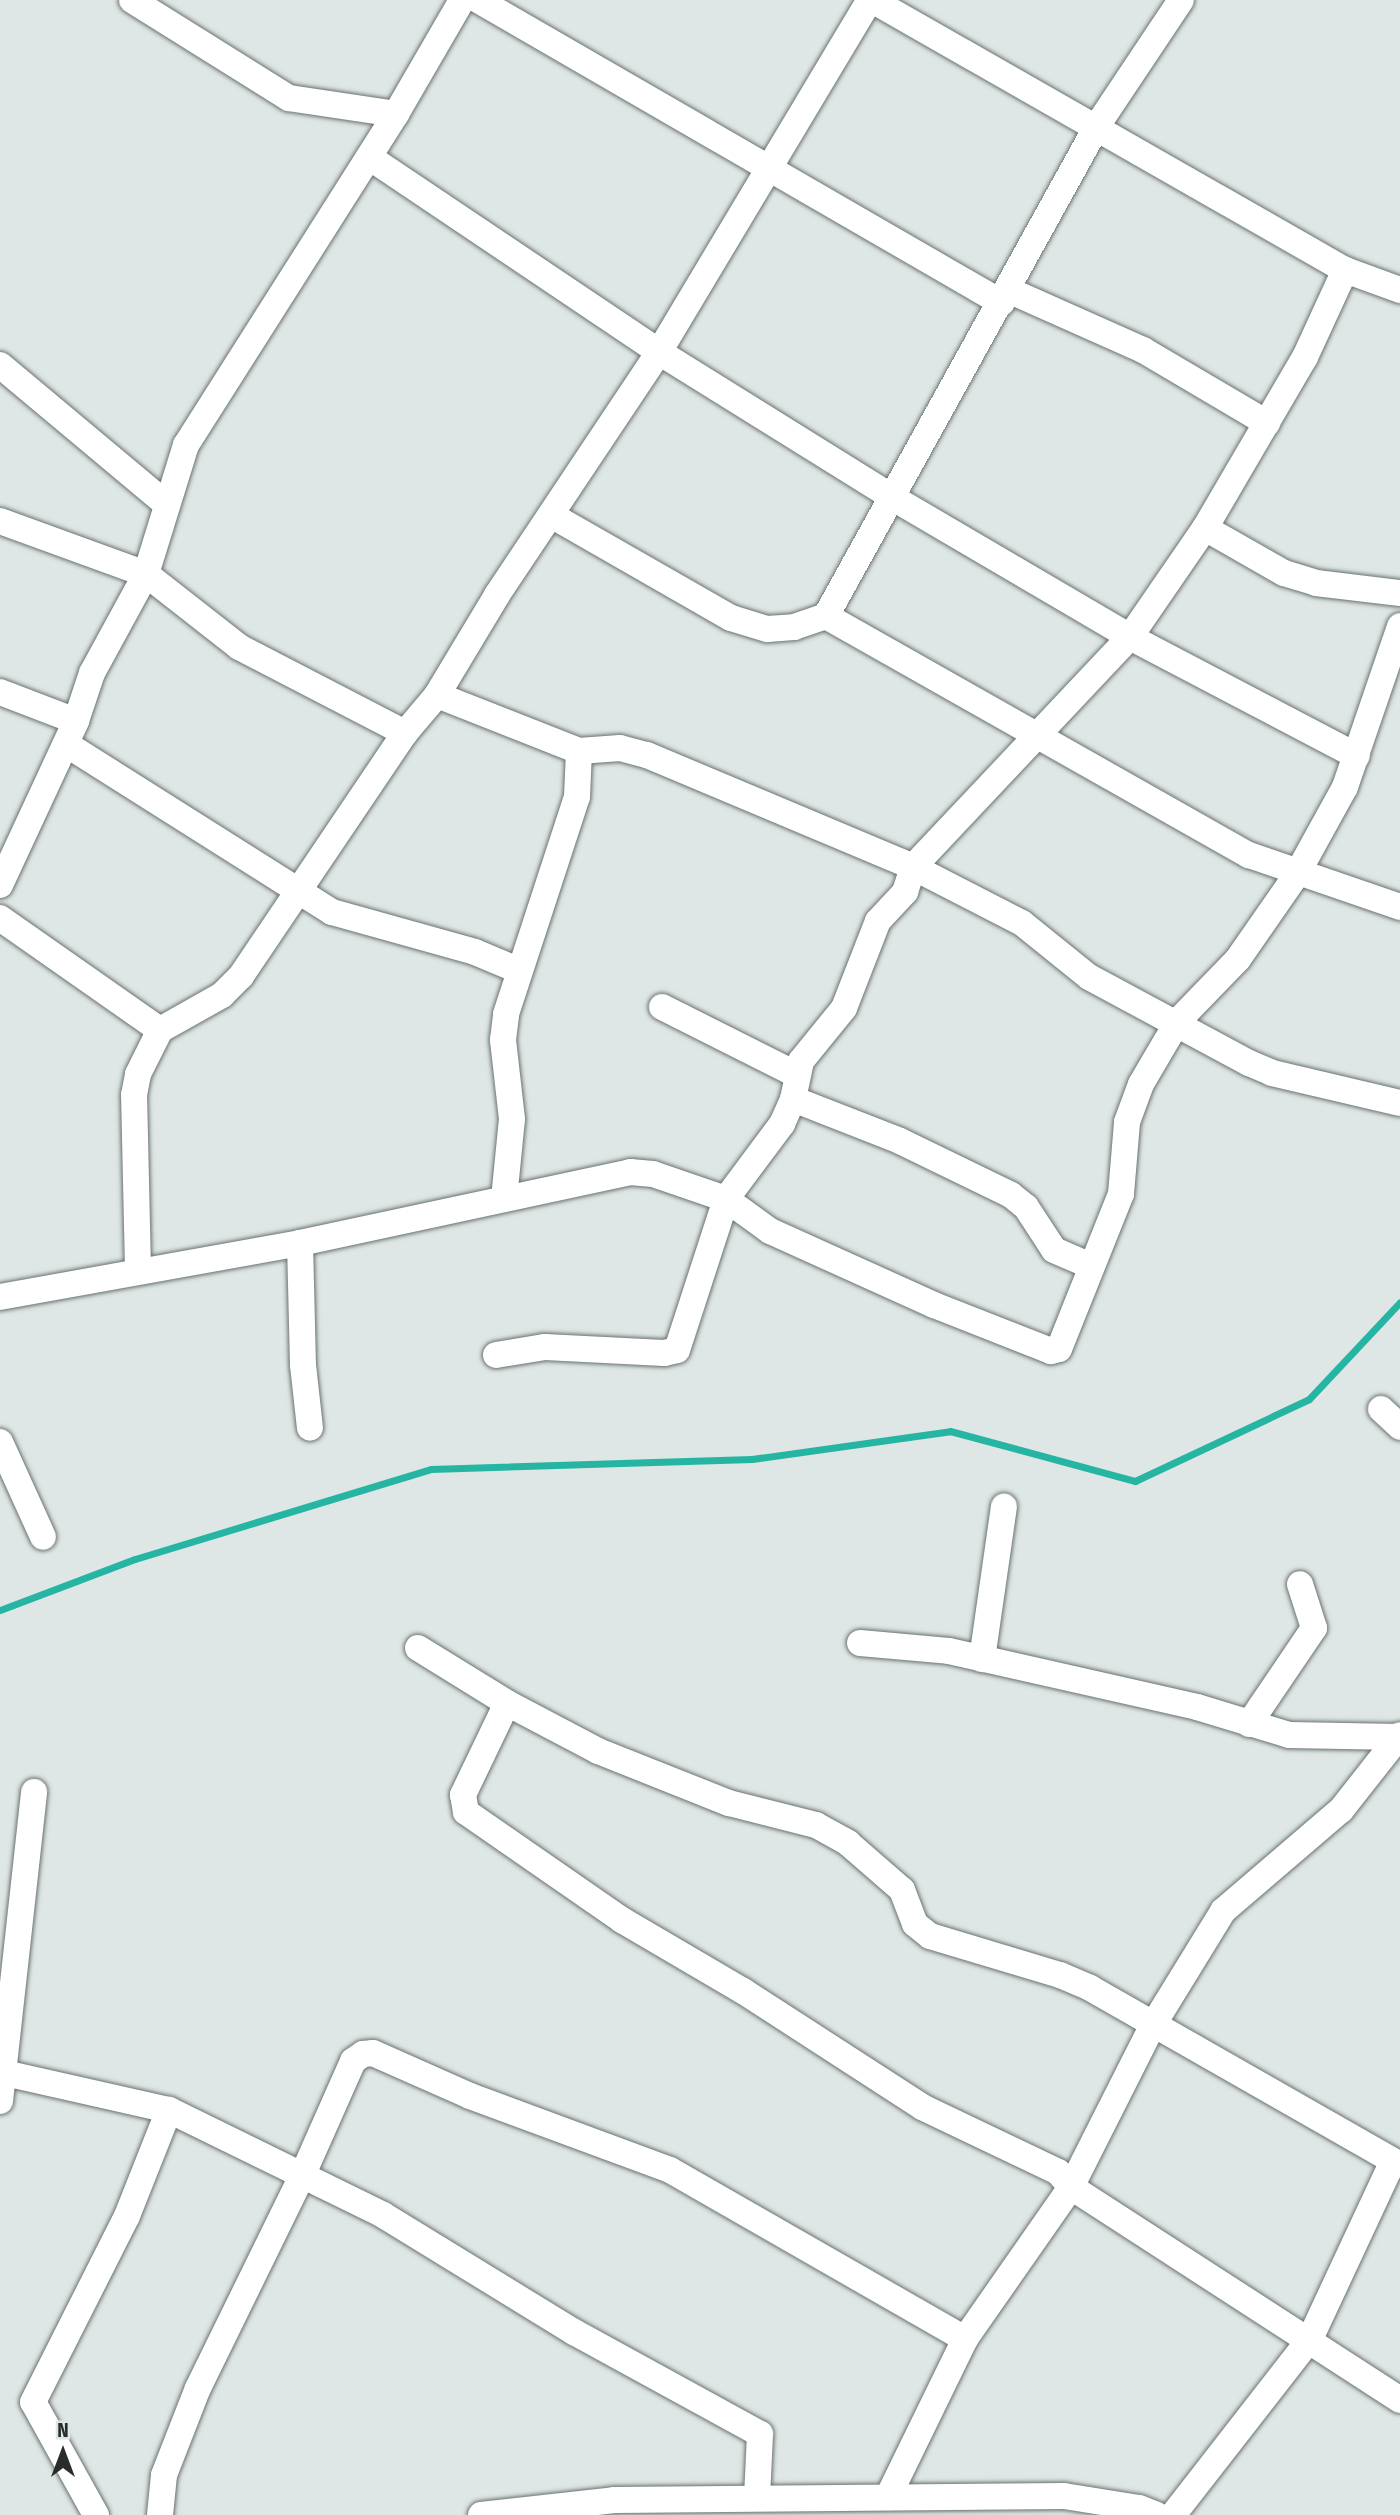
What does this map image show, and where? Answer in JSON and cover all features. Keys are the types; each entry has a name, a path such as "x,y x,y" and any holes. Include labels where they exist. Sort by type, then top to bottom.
{"street":[{"path":"132,0 289,98 396,114"},
{"path":"0,885 71,732 92,673 146,574 186,445 396,114 463,0"},
{"path":"478,0 1005,297 1143,350 1267,423"},
{"path":"138,1269 134,1095 138,1074 160,1030 222,995 241,976 296,889 405,733 438,695 551,515 659,352 768,164 871,0 1097,125 1345,270 1400,290"},
{"path":"551,515 731,618 767,629 794,627 827,616 895,499 1097,125 1181,0"},
{"path":"369,157 659,352 895,499 1130,637 1357,756"},
{"path":"496,1355 545,1347 664,1353 677,1350 726,1199 782,1124 801,1061 844,1009 870,935 905,892 913,867 1041,736 1130,637 1205,528 1267,423 1305,357 1345,270"},
{"path":"0,365 166,504"},
{"path":"0,521 146,574 239,647 405,733"},
{"path":"1205,528 1284,573 1316,583 1400,593"},
{"path":"827,616 1249,855 1297,874 1400,907"},
{"path":"0,1297 138,1269 300,1243 630,1172 653,1174 726,1199 770,1231 1051,1351 1059,1349 1066,1339 1091,1266 1121,1194 1127,1122 1141,1084 1178,1021 1238,959 1297,874 1357,756 1400,626"},
{"path":"0,692 71,732 332,912 475,952 518,970"},
{"path":"438,695 579,751 620,748 647,755 913,867 1022,923 1099,982 1178,1021 1272,1073 1400,1103"},
{"path":"504,1199 512,1091 503,1040 518,970 578,797 579,751"},
{"path":"0,918 160,1030"},
{"path":"662,1007 795,1087 1011,1195 1026,1207 1054,1250 1091,1266"},
{"path":"300,1243 303,1364 310,1428"},
{"path":"1381,1409 1400,1427"},
{"path":"0,1443 43,1537"},
{"path":"982,1659 1004,1507"},
{"path":"1249,1724 1314,1628 1300,1584"},
{"path":"860,1643 982,1659 1197,1707 1289,1735 1399,1736"},
{"path":"418,1648 507,1703 598,1751 729,1803 816,1825 848,1843 902,1889 915,1924 930,1936 1060,1975 1142,2014 1153,2025 1397,2163 1310,2339 1173,2515"},
{"path":"507,1703 463,1795 466,1812 622,1920 743,1991 922,2107 1058,2172 1071,2187 1310,2339 1400,2400"},
{"path":"888,2497 965,2339 1071,2187 1153,2025 1223,1911 1341,1810 1399,1736"},
{"path":"0,2101 34,1792"},
{"path":"160,2515 164,2475 198,2388 303,2174 353,2061 373,2053 470,2096 670,2170 965,2339"},
{"path":"3,2073 169,2110 383,2215 574,2332 760,2434 757,2498"},
{"path":"96,2515 33,2402 127,2216 169,2110"},
{"path":"481,2515 614,2500 1064,2496 1139,2508 1157,2515"}],"waterway":[{"path":"0,1610 135,1559 431,1469 752,1459 950,1431 1135,1481 1309,1399 1400,1302"}]}
